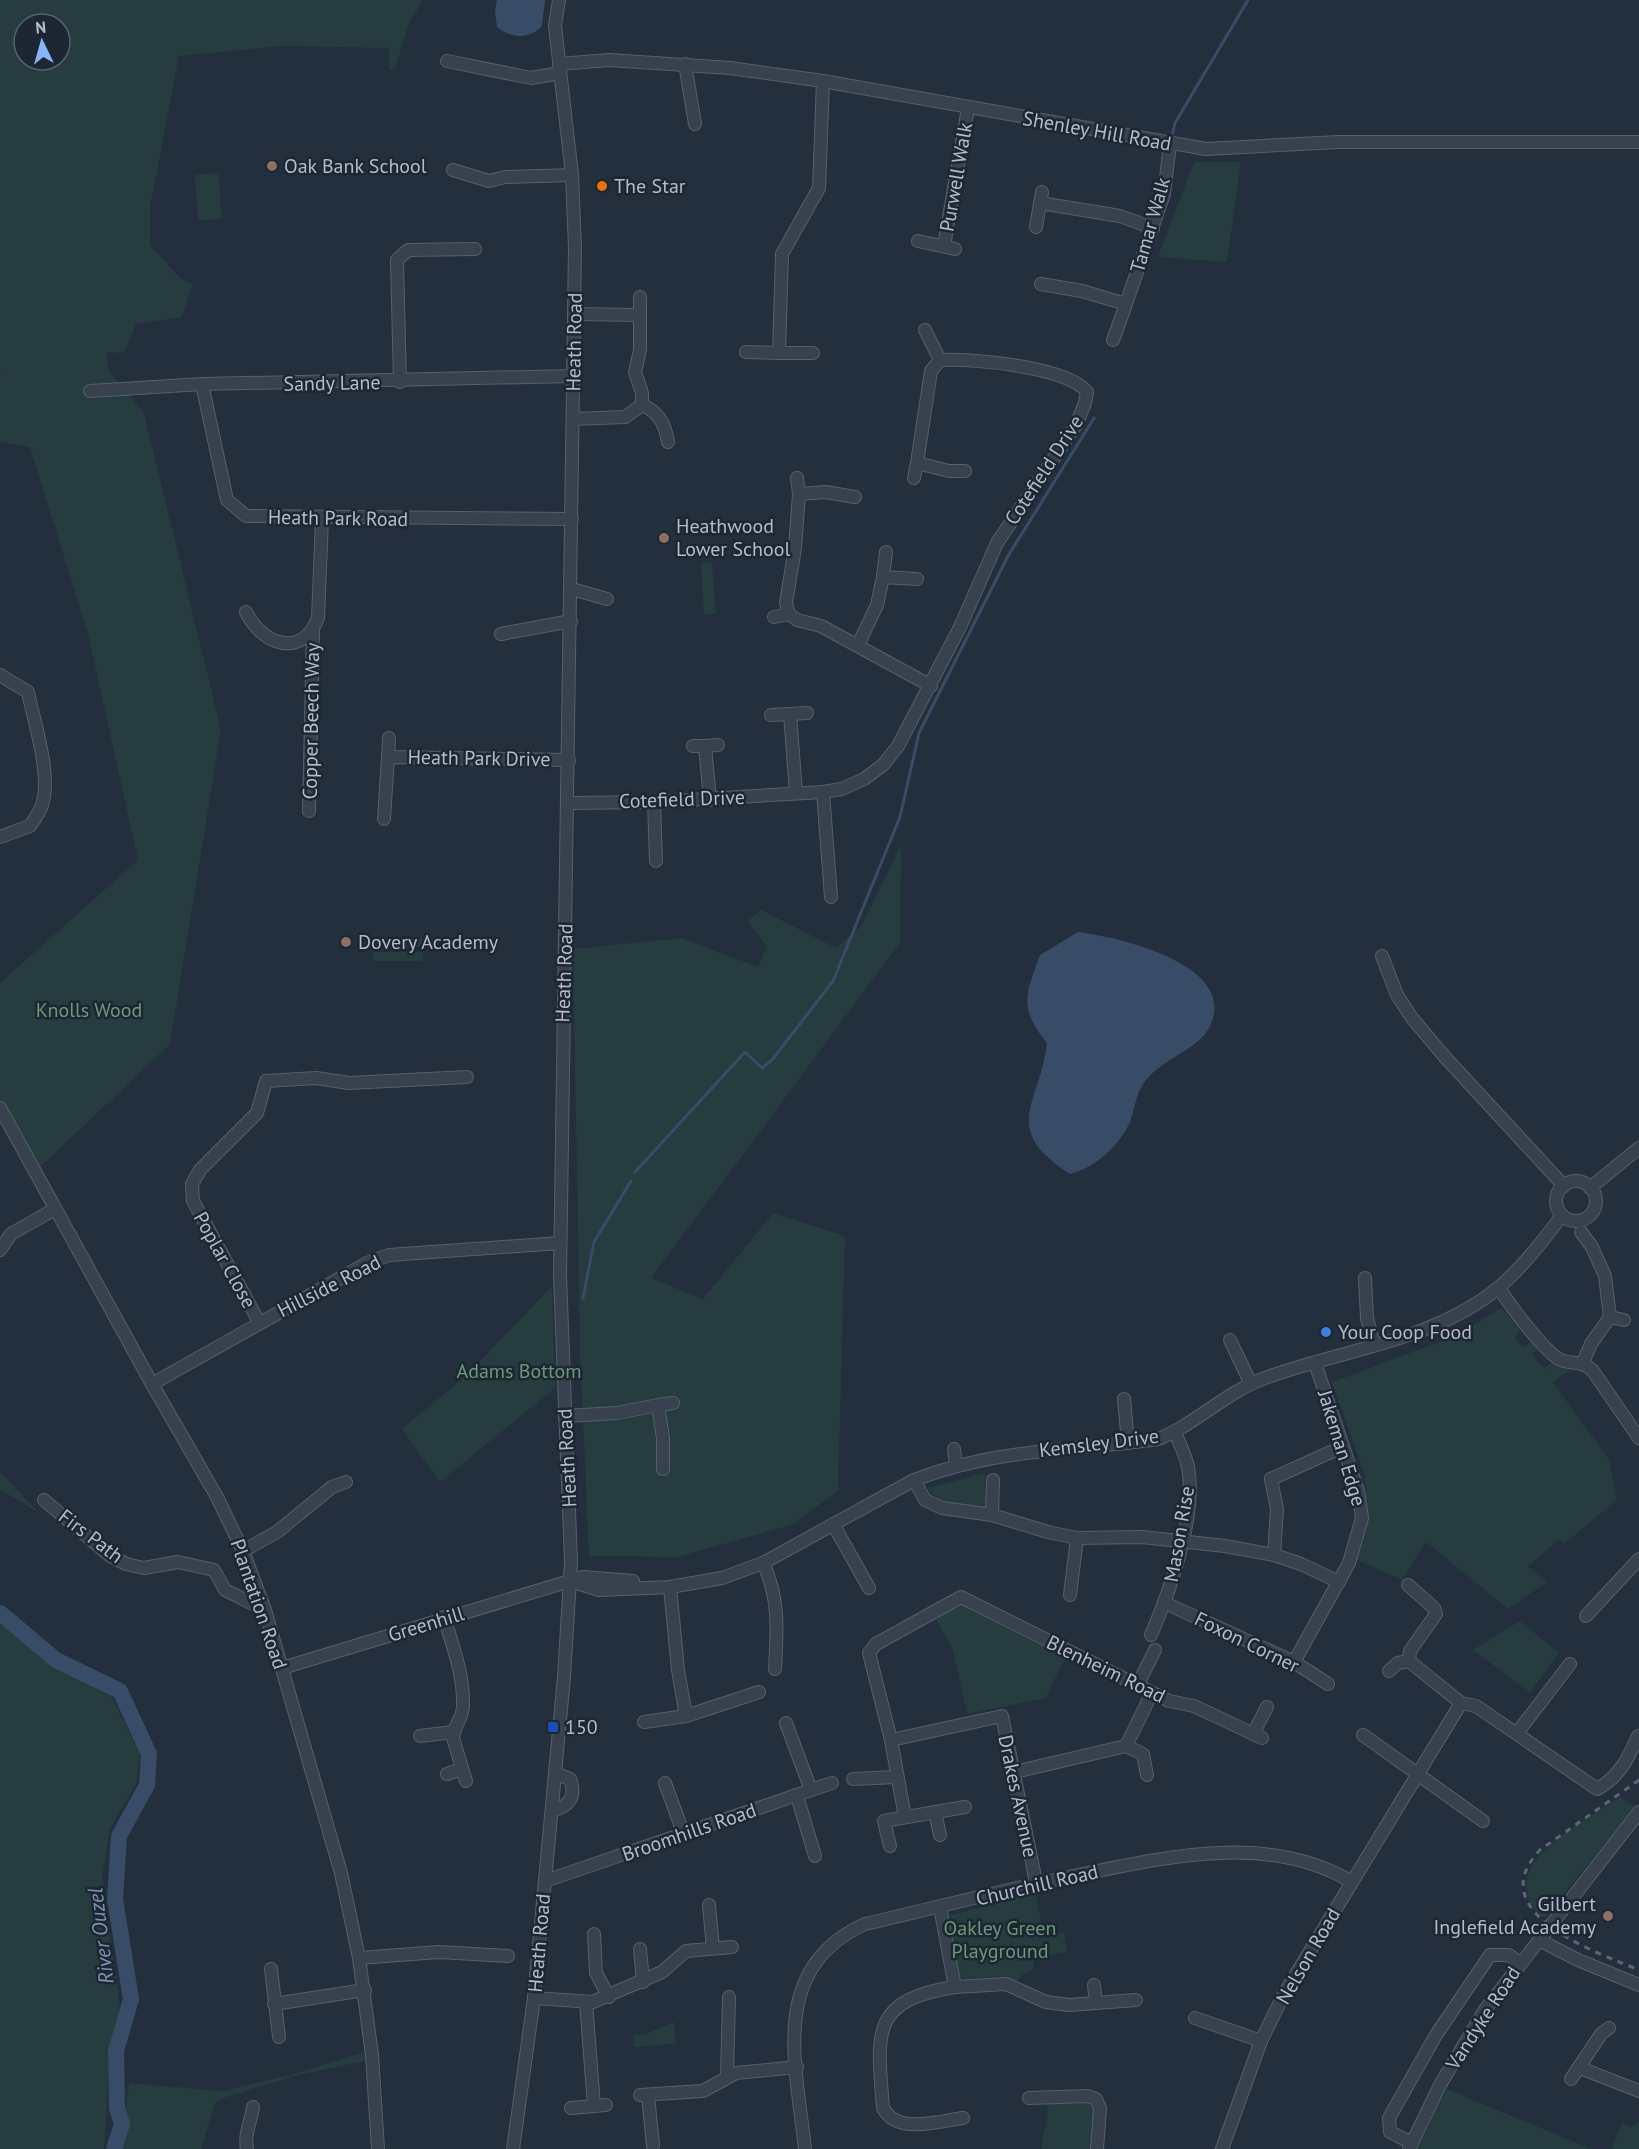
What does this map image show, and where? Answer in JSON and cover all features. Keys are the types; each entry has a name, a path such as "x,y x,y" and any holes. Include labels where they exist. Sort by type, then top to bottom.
{"street":[{"name":"Heath Road","path":"513,2149 534,1998 552,1811 570,1581 560,1243 572,589 574,314 572,176 555,26 559,0"},
{"name":"Shenley Hill Road","path":"447,61 531,78 559,68 609,60 685,64 823,81 1206,149 1338,142 1639,142"},
{"path":"685,64 695,124"},
{"path":"780,352 782,254 819,188 823,81"},
{"name":"Purwell Walk","path":"918,241 949,248 968,108"},
{"name":"Tamar Walk","path":"1113,340 1164,194 1170,144"},
{"path":"453,170 489,181 505,177 572,176"},
{"path":"1036,227 1041,197 1120,216 1153,228"},
{"path":"400,382 397,260 408,250 475,249"},
{"path":"1041,284 1082,291 1126,304"},
{"path":"640,297 640,350 635,372 642,393 642,405"},
{"path":"574,314 640,315"},
{"path":"914,478 931,371 940,360 926,330"},
{"path":"746,352 813,353"},
{"name":"Cotefield Drive","path":"568,802 710,800 823,792 842,789 864,779 883,765 898,746 931,686 997,543 1076,425 1087,392 1082,386 1051,373 1008,364 940,360"},
{"name":"Sandy Lane","path":"90,391 202,384 400,382 573,376"},
{"name":"Heath Park Road","path":"202,384 227,500 246,516 322,519 572,519"},
{"path":"573,419 625,417 642,405"},
{"path":"642,405 653,410 662,421 668,442"},
{"path":"917,463 949,471 964,471"},
{"path":"797,478 799,494 795,548 786,603 789,614 797,620 821,626 931,686"},
{"path":"799,494 826,492 855,497"},
{"name":"Copper Beech Way","path":"309,811 313,631 318,618 322,519"},
{"path":"858,645 877,605 886,552"},
{"path":"883,577 917,579"},
{"path":"572,589 607,599"},
{"name":"Copper Beech Way","path":"246,612 253,625 263,636 279,643 298,642 313,631"},
{"path":"774,617 789,614"},
{"path":"501,634 571,621"},
{"path":"0,675 28,692 41,755 44,786 42,805 30,826 0,837"},
{"path":"771,715 807,713"},
{"path":"790,714 796,794"},
{"name":"Heath Park Drive","path":"384,819 389,738"},
{"path":"710,800 699,746 718,745"},
{"name":"Heath Park Drive","path":"388,757 569,760"},
{"path":"823,792 831,897"},
{"path":"654,802 656,861"},
{"path":"1382,956 1397,995 1412,1018 1564,1186"},
{"name":"Poplar Close","path":"260,1322 193,1201 192,1184 200,1170 257,1113 265,1076 316,1078 349,1083 467,1077"},
{"name":"Plantation Road","path":"0,1107 152,1384 217,1497 243,1551 265,1610 341,1873 359,1958 365,1990 378,2149"},
{"path":"1590,1188 1639,1148"},
{"path":"1576,1182 1590,1188 1596,1202 1590,1216 1576,1221 1562,1215 1556,1201 1564,1186 1576,1182"},
{"path":"0,1250 11,1234 55,1209"},
{"name":"Kemsley Drive","path":"570,1581 590,1577 670,1587 722,1578 763,1563 914,1480 956,1465 1030,1450 1158,1439 1175,1432 1251,1384 1426,1329 1464,1311 1499,1288 1562,1215"},
{"path":"1581,1232 1592,1247 1605,1276 1610,1317 1591,1344 1583,1362"},
{"name":"Hillside Road","path":"152,1384 367,1263 390,1256 560,1243"},
{"path":"1365,1278 1367,1318 1374,1346"},
{"path":"1499,1288 1517,1313 1559,1359 1583,1362 1593,1371 1639,1438"},
{"path":"1610,1317 1624,1320"},
{"path":"1230,1340 1251,1384"},
{"name":"Jakeman Edge","path":"1294,1662 1349,1563 1362,1518 1358,1491 1315,1363"},
{"path":"1124,1398 1128,1443"},
{"path":"565,1416 617,1413 672,1403"},
{"path":"658,1405 663,1438 663,1469"},
{"name":"Mason Rise","path":"1151,1635 1165,1603 1182,1541 1190,1484 1188,1466 1175,1432"},
{"path":"1274,1555 1277,1509 1271,1479 1342,1447"},
{"path":"954,1449 956,1465"},
{"path":"914,1480 925,1500 942,1508 992,1515 1077,1538 1142,1537 1274,1555 1301,1564 1339,1582"},
{"path":"992,1515 993,1480"},
{"path":"243,1551 277,1532 332,1487 346,1482"},
{"name":"Firs Path","path":"44,1500 109,1555 126,1564 144,1568 178,1562 214,1570 225,1590 265,1610"},
{"path":"834,1524 868,1588"},
{"path":"1070,1595 1077,1538"},
{"path":"1586,1616 1639,1559"},
{"path":"763,1563 774,1589 778,1615 775,1669"},
{"name":"Greenhill","path":"282,1668 444,1617 570,1581"},
{"path":"1408,1585 1434,1608 1436,1614 1410,1651 1409,1661"},
{"path":"670,1587 678,1670 686,1716"},
{"name":"Blenheim Road","path":"891,1740 869,1653 876,1644 961,1597 1152,1694 1168,1701 1194,1706 1257,1736 1267,1707"},
{"name":"Foxon Corner","path":"1165,1603 1294,1662 1328,1684"},
{"path":"444,1617 461,1671 463,1709 453,1732 466,1781"},
{"path":"1137,1686 1155,1650"},
{"path":"1389,1671 1398,1663 1409,1661 1461,1703 1476,1706 1597,1789 1609,1783 1624,1767 1638,1736"},
{"path":"1517,1734 1570,1664"},
{"path":"644,1722 686,1716 759,1692"},
{"path":"1126,1746 1152,1694"},
{"name":"Nelson Road","path":"1222,2149 1261,2041 1284,1994 1461,1703"},
{"name":"Drakes Avenue","path":"891,1740 1002,1716 1036,1882"},
{"path":"786,1723 811,1790"},
{"path":"420,1736 453,1732"},
{"path":"1363,1736 1483,1821"},
{"path":"891,1740 905,1817"},
{"path":"1015,1773 1126,1746 1143,1754 1147,1775"},
{"path":"447,1774 462,1769"},
{"path":"552,1811 565,1807 570,1801 572,1785 570,1779 555,1773"},
{"path":"853,1779 896,1777"},
{"path":"665,1783 684,1834"},
{"name":"Broomhills Road","path":"545,1881 832,1783"},
{"path":"797,1796 815,1856"},
{"path":"890,1846 884,1821 965,1807"},
{"path":"936,1812 940,1835"},
{"name":"Vandyke Road","path":"1410,2146 1440,2085 1484,2011 1531,1948 1541,1941 1548,1925 1639,1812"},
{"name":"Churchill Road","path":"805,2149 794,2021 797,1998 808,1972 825,1951 846,1933 865,1924 1036,1882 1158,1858 1222,1852 1274,1855 1308,1862 1352,1882"},
{"path":"709,1905 713,1948"},
{"path":"940,1907 955,1987"},
{"path":"594,1934 596,1973 609,1997"},
{"path":"1541,1941 1578,1960 1639,1985"},
{"path":"534,1998 586,2002 609,1997 663,1972 686,1952 732,1947"},
{"path":"640,1949 643,1982"},
{"path":"359,1958 439,1952 508,1956"},
{"path":"1410,2146 1390,2133 1389,2118 1436,2035 1490,1955 1509,1955 1519,1963"},
{"path":"271,1969 279,2037"},
{"path":"963,2118 910,2124 898,2122 886,2113 882,2092 880,2046 886,2016 903,2001 917,1995 955,1987 1006,1984 1046,2002 1069,2006 1136,2000"},
{"path":"1094,1985 1096,2003"},
{"path":"274,2004 365,1990"},
{"path":"727,2076 729,1997"},
{"path":"571,2108 600,2105 586,2002"},
{"path":"1195,2018 1261,2041"},
{"path":"1571,2079 1601,2034 1609,2028"},
{"path":"653,2145 644,2095 703,2091 727,2076 797,2067"},
{"path":"1580,2068 1639,2091"},
{"path":"1029,2098 1088,2096 1096,2099 1100,2108 1097,2149"},
{"path":"247,2149 245,2133 251,2122 253,2107"}],"green space":[{"name":"Knolls Wood","path":"0,0 423,0 408,25 395,69 389,70 389,48 283,46 179,56 150,207 150,245 179,277 192,285 182,317 136,324 124,353 107,352 108,370 144,413 221,730 170,1044 34,1173 0,1117 0,983 138,860 88,634 30,447 0,442 0,372 3,372 0,371"},
{"path":"1194,162 1241,162 1227,262 1158,257"},
{"path":"219,173 221,219 198,220 195,175"},
{"path":"712,562 716,614 704,615 701,563"},
{"path":"901,845 900,943 651,1278 703,1299 773,1213 845,1236 838,1491 792,1525 677,1557 589,1556 580,1350 573,949 682,938 758,967 767,946 747,921 761,910 836,948 862,925"},
{"path":"373,938 423,938 423,947 373,947"},
{"path":"373,952 423,952 423,961 373,961"},
{"name":"Adams Bottom","path":"552,1286 555,1388 440,1482 402,1429 468,1374"},
{"path":"1501,1308 1520,1329 1515,1338 1522,1347 1532,1342 1538,1349 1532,1354 1544,1369 1552,1362 1573,1368 1553,1382 1609,1460 1617,1500 1564,1544 1559,1540 1528,1566 1547,1582 1508,1609 1426,1542 1402,1580 1355,1559 1366,1520 1365,1476 1332,1382 1453,1337"},
{"path":"1,1473 39,1513 0,1489"},
{"path":"985,1473 986,1507 947,1502 928,1488"},
{"path":"962,1605 1065,1657 1046,1698 967,1714 953,1650 936,1619"},
{"path":"0,1621 52,1663 111,1696 140,1753 136,1784 110,1829 102,1877 120,2007 110,2050 104,2149 0,2149"},
{"path":"1520,1621 1559,1653 1530,1693 1473,1650"},
{"path":"1620,1797 1635,1807 1544,1918 1534,1909 1528,1896 1527,1880 1533,1865 1558,1838"},
{"name":"Oakley Green Playground","path":"1035,1892 1044,1936 1064,1932 1067,1952 1033,1958 1034,1969 1022,1974 1018,1981 996,1977 966,1979 961,1977 950,1925 952,1915"},
{"path":"674,2022 676,2044 634,2047 633,2035 646,2034"},
{"path":"364,2052 365,2061 294,2076 223,2098 215,2103 201,2149 121,2149 129,2083 222,2091 294,2074"},
{"path":"1447,2089 1591,2149 1417,2149"},
{"path":"1086,2099 1096,2107 1093,2149 1042,2149 1047,2101"},
{"path":"1622,2123 1632,2127 1639,2123 1639,2149 1611,2149"}],"water":[{"path":"497,0 545,0 542,26 531,34 520,36 502,31 497,27 495,11"},
{"path":"1078,932 1120,940 1171,958 1193,971 1208,987 1214,1006 1209,1028 1204,1035 1161,1066 1146,1080 1138,1095 1130,1122 1120,1139 1097,1161 1070,1174 1048,1158 1035,1143 1030,1129 1029,1114 1047,1043 1032,1020 1027,1001 1040,955"}],"waterway":[{"path":"1172,136 1175,123 1248,0"},
{"path":"635,1172 745,1052 762,1068 772,1060 833,981 900,817 919,733 1008,556 1094,418"},
{"path":"583,1298 594,1242 631,1181"},
{"name":"River Ouzel","path":"0,1613 56,1660 120,1691 149,1754 147,1785 119,1836 115,1899 131,1999 116,2051 117,2108 122,2124 114,2149"}],"railway":[{"path":"1639,1780 1540,1850 1525,1873 1524,1893 1534,1911 1551,1927 1597,1953 1639,1970"}],"place":[{"name":"Oak Bank School","path":"272,166"},
{"name":"The Star","path":"602,186"},
{"name":"Heathwood Lower School","path":"664,538"},
{"name":"Dovery Academy","path":"346,942"},
{"name":"Your Coop Food","path":"1326,1332"},
{"name":"150","path":"553,1727"},
{"name":"Gilbert Inglefield Academy","path":"1608,1916"}]}
